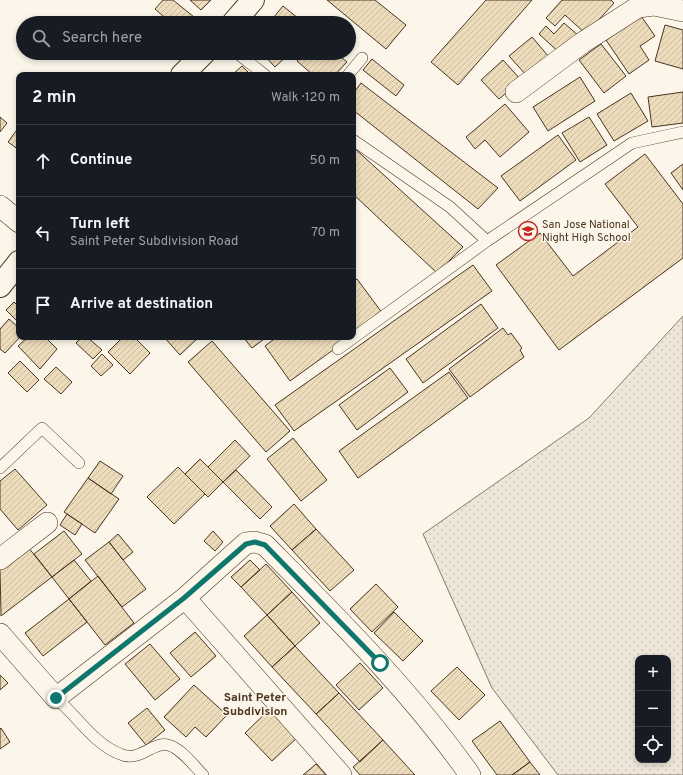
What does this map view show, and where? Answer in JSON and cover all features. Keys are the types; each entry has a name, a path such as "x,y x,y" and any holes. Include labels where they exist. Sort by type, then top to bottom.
{"main road":[{"path":"239,16 253,0"},
{"path":"185,72 197,60"},
{"path":"0,286 16,266"}],"street":[{"path":"516,92 582,43 638,7 654,5 683,11"},
{"path":"0,206 16,219"},
{"path":"0,559 47,523"},
{"path":"0,634 56,698 184,598 246,544 255,542 265,545 380,663 455,753 470,775"},
{"path":"184,598 342,775"}],"lane":[{"path":"350,72 362,58"},
{"path":"246,60 261,72"},
{"path":"356,336 487,241 632,143 683,132"},
{"path":"356,142 450,207 487,241"},
{"path":"338,349 350,340"},
{"path":"0,468 42,428 79,463"},
{"path":"56,698 108,749 121,755 130,756 144,754 160,744 169,745 176,749 203,775"}],"shaded area":[{"path":"683,316 683,775 558,775 492,688 423,534 589,418"}],"building":[{"path":"163,0 173,0 193,16 163,16 155,9"},
{"path":"190,0 211,0 201,10"},
{"path":"327,0 375,0 406,25 386,49 356,24 356,16 346,16"},
{"path":"486,0 532,0 458,85 431,62"},
{"path":"562,0 611,0 614,3 586,34 565,15 555,26 546,18"},
{"path":"283,6 295,16 275,16"},
{"path":"641,16 655,36 640,46 649,60 629,74 606,40"},
{"path":"564,23 579,36 562,55 539,34 546,26 554,34"},
{"path":"665,25 683,30 683,69 655,61"},
{"path":"532,37 549,57 527,76 509,56"},
{"path":"601,44 626,76 604,93 579,60"},
{"path":"372,59 404,85 396,96 363,70"},
{"path":"268,60 282,60 275,67"},
{"path":"345,60 347,62 338,72 310,72 297,61"},
{"path":"503,60 521,80 499,99 481,80"},
{"path":"242,66 248,72 235,72"},
{"path":"580,77 595,101 548,131 533,107"},
{"path":"361,83 498,188 478,209 356,112 356,90"},
{"path":"683,92 683,123 652,127 648,97"},
{"path":"631,93 648,121 614,141 597,114"},
{"path":"505,104 529,132 500,157 485,140 475,149 466,137"},
{"path":"0,117 7,123 0,132"},
{"path":"589,117 607,145 580,162 562,133"},
{"path":"16,131 16,148 8,142"},
{"path":"558,135 576,160 520,201 501,176"},
{"path":"356,150 463,247 437,273 356,197"},
{"path":"645,154 683,204 683,258 559,350 496,265 540,233 573,276 638,227 605,184"},
{"path":"683,164 683,190 671,173"},
{"path":"473,265 492,291 294,431 275,405"},
{"path":"357,279 383,314 356,334"},
{"path":"14,302 16,304 16,320 6,310"},
{"path":"481,304 498,328 423,383 406,359"},
{"path":"9,319 16,325 17,340 5,353 0,349 0,329"},
{"path":"503,328 508,335 511,333 522,348 520,350 524,357 470,397 449,369"},
{"path":"25,340 48,340 57,349 40,369 18,346"},
{"path":"79,340 90,340 102,350 93,359 76,343"},
{"path":"120,340 137,340 150,353 130,374 108,352"},
{"path":"167,340 196,340 180,355"},
{"path":"245,340 263,340 252,348"},
{"path":"273,340 347,340 290,381 265,346"},
{"path":"212,341 290,431 266,452 188,362"},
{"path":"102,354 113,365 101,376 91,366"},
{"path":"20,361 39,380 27,392 8,373"},
{"path":"56,367 72,382 61,394 44,379"},
{"path":"390,368 408,392 357,430 339,405"},
{"path":"449,372 468,398 358,478 339,451"},
{"path":"293,438 327,480 301,501 267,459"},
{"path":"235,440 250,456 223,482 208,467"},
{"path":"200,459 223,482 208,497 185,474"},
{"path":"100,461 123,476 111,494 88,478"},
{"path":"178,467 205,494 174,524 147,497"},
{"path":"15,469 47,505 18,530 0,509 0,481"},
{"path":"236,470 272,507 260,519 223,482"},
{"path":"88,478 119,499 95,533 64,512"},
{"path":"294,504 316,529 292,550 270,526"},
{"path":"67,514 82,524 75,535 60,525"},
{"path":"316,529 354,570 330,591 292,550"},
{"path":"64,531 82,554 52,577 34,554"},
{"path":"213,531 223,542 215,551 204,541"},
{"path":"118,534 133,552 123,560 109,542"},
{"path":"109,542 146,589 122,607 85,560"},
{"path":"28,547 52,577 1,616 0,569"},
{"path":"74,560 91,581 69,599 52,577"},
{"path":"250,560 260,570 241,587 231,577"},
{"path":"266,564 292,592 267,615 241,587"},
{"path":"98,576 134,623 105,645 69,599"},
{"path":"376,584 398,607 372,632 350,609"},
{"path":"292,592 320,623 295,646 267,615"},
{"path":"69,599 87,622 43,656 25,633"},
{"path":"394,612 423,641 403,661 374,633"},
{"path":"267,615 295,646 272,667 244,636"},
{"path":"195,632 216,656 191,677 170,653"},
{"path":"150,644 180,679 155,700 125,664"},
{"path":"295,646 339,693 316,714 272,667"},
{"path":"360,663 383,688 359,710 336,685"},
{"path":"457,667 485,695 459,720 431,691"},
{"path":"0,675 8,683 0,690"},
{"path":"194,685 227,715 206,737 195,727 186,737 164,717"},
{"path":"339,693 383,740 360,762 316,714"},
{"path":"272,707 299,736 272,761 245,733"},
{"path":"147,708 165,730 146,745 128,723"},
{"path":"500,721 530,762 512,775 497,775 472,741"},
{"path":"1,728 10,742 0,749 0,729"},
{"path":"383,740 415,775 360,775 353,767"},
{"path":"530,762 540,775 512,775"},
{"path":"316,764 326,775 303,775"}],"place":[{"name":"San Jose National Night High School","path":"528,231"}],"district":[{"name":"Saint Peter Subdivision","path":"255,705"}],"route":[{"path":"56,698 184,598 246,544 255,542 265,545 380,663"}]}
